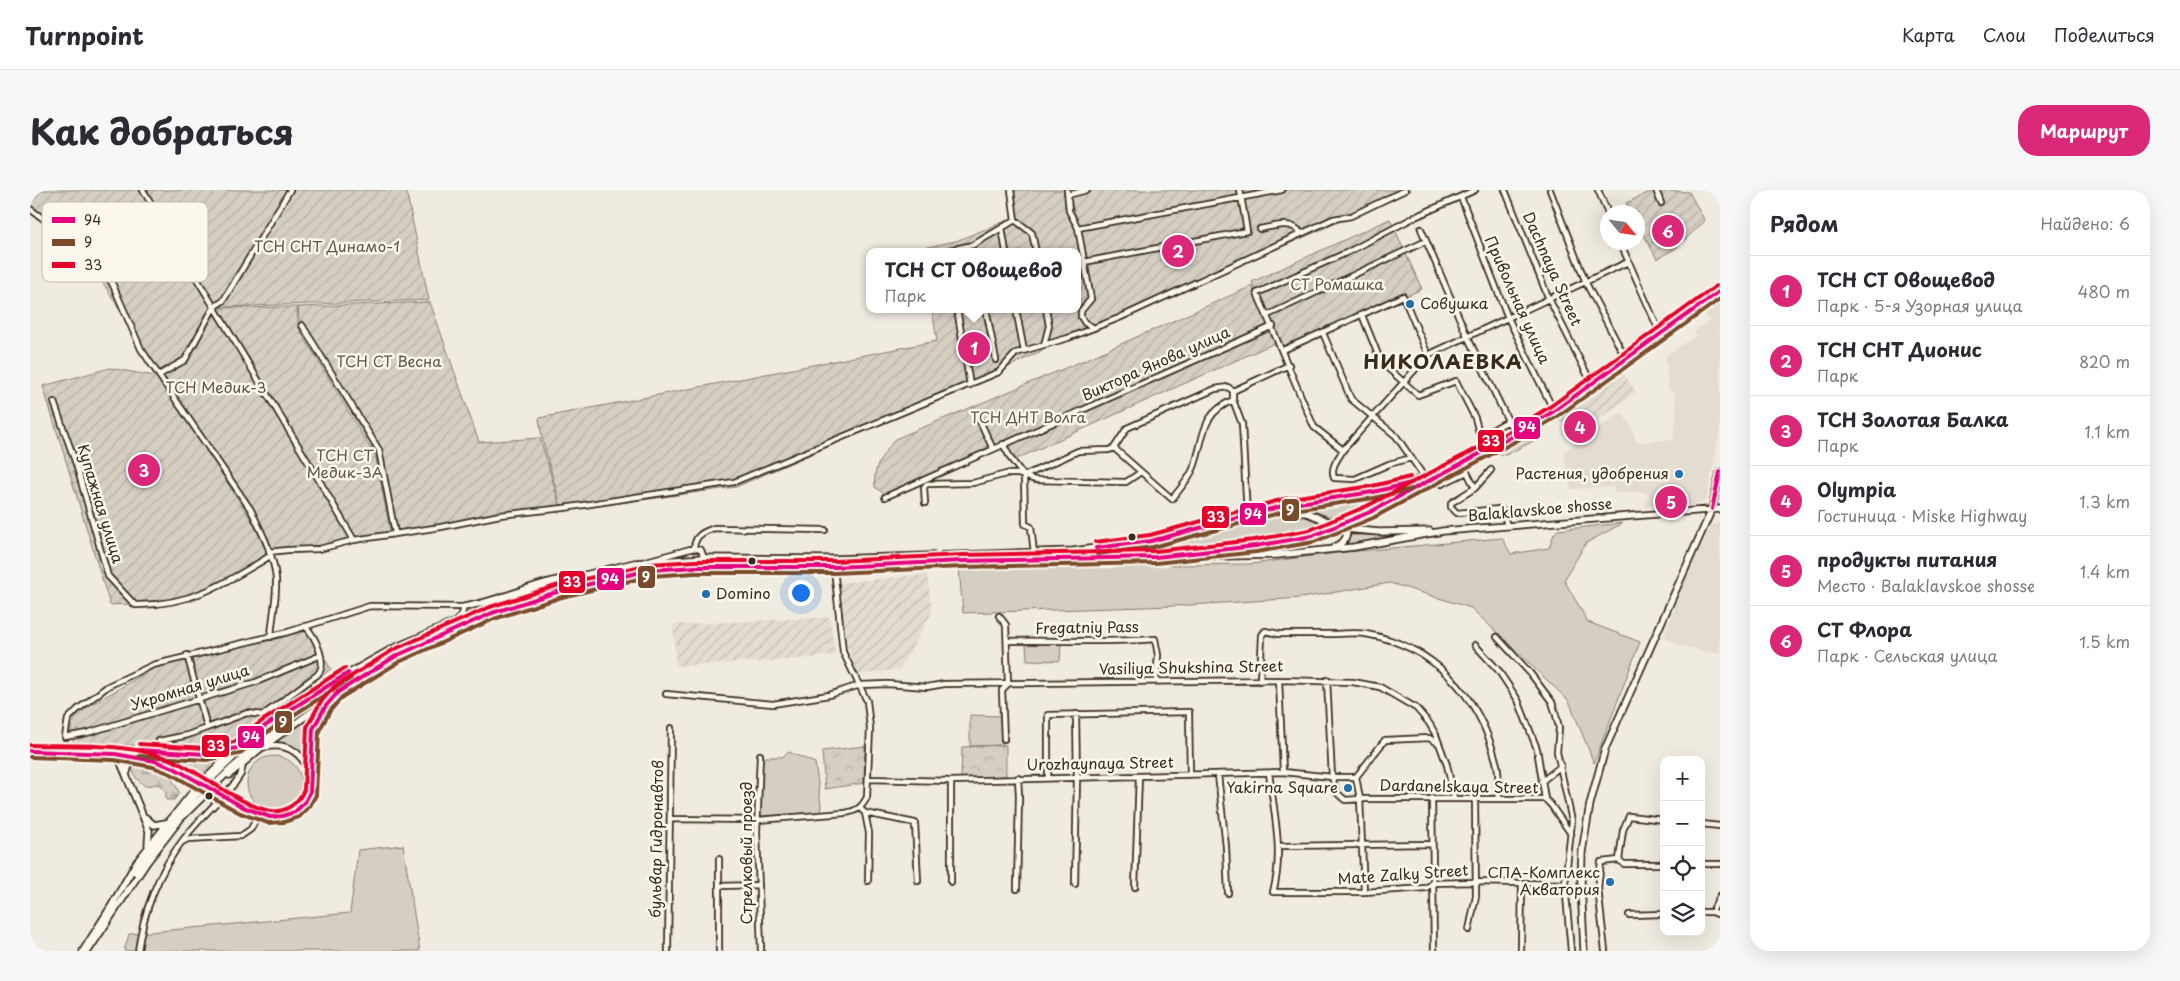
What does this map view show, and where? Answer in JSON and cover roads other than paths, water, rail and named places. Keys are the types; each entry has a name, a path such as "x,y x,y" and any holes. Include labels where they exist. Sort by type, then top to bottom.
{"main road":[{"path":"1156,557 1255,546 1312,536 1370,512 1514,435 1554,411 1720,291"},
{"path":"464,607 505,596 546,581 577,577 644,562 704,558 833,560 1073,552 1151,540 1247,514 1300,503 1373,492 1450,469"},
{"path":"1584,951 1582,868 1590,804 1605,749 1712,509 1720,472"},
{"name":"Balaklavskoe shosse","path":"1443,531 1720,509"},
{"path":"1263,511 1280,510 1307,513 1346,530 1380,532 1443,531"},
{"path":"1325,550 1341,544 1347,534 1346,530"},
{"path":"88,951 115,905 181,818 262,741 295,715 330,691 382,662 492,613 560,591 650,570 695,567 834,567 962,561 1257,556 1354,547 1443,531"},
{"path":"695,567 703,562 704,558"},
{"path":"115,905 124,881 166,823 195,789 237,748 284,714 361,665 392,649 491,607 577,577"},
{"path":"218,783 261,748 382,662"},
{"path":"30,751 115,754 142,758 174,768 243,807 270,817 282,816 295,812 305,802 310,792 312,778 310,751 313,729 325,707 338,692"},
{"path":"83,951 156,843 186,805 235,756 284,714"},
{"path":"261,748 276,744 292,749 304,761 312,778"},
{"path":"83,752 95,748 106,748 206,754 237,748"},
{"path":"115,754 121,763 149,831 147,848"},
{"path":"126,777 129,765 142,758"},
{"path":"143,815 154,825 166,823"}],"street":[{"path":"143,190 150,202"},
{"path":"159,375 185,360 214,307 223,300 290,190"},
{"path":"1011,190 1015,220 1032,233 1035,248"},
{"path":"1087,190 1067,193 1070,211 1078,228 1091,299 1082,311 1081,316 1085,323 1094,328"},
{"path":"1084,262 1247,230 1240,190"},
{"path":"1078,228 1282,190"},
{"path":"270,554 287,550 319,549 354,540 441,527 500,515 564,508 734,482 999,372 1016,353 1119,318 1333,218 1351,216 1405,190"},
{"path":"1343,450 1314,427 1273,326 1257,294 1475,190"},
{"name":"Dachnaya Street","path":"1505,190 1549,299 1592,384"},
{"path":"1550,190 1586,283 1626,359"},
{"path":"1598,190 1605,205"},
{"path":"1656,190 1661,204"},
{"name":"Привольная улица","path":"1461,197 1508,318 1554,411"},
{"path":"30,209 42,218"},
{"path":"959,248 973,245 1015,220"},
{"path":"1260,229 1291,224 1302,233"},
{"path":"1002,228 1005,248"},
{"path":"1421,229 1467,336 1514,435"},
{"path":"1268,315 1426,241"},
{"path":"1623,250 1660,333"},
{"path":"1411,458 1388,464 1355,479 1334,478 1333,468 1343,450 1428,354 1586,283 1628,262"},
{"path":"111,282 141,349 251,510 270,554 276,578 271,637"},
{"path":"199,282 354,540"},
{"path":"1283,350 1403,296 1428,354"},
{"path":"958,313 970,385"},
{"path":"987,313 996,360"},
{"path":"1017,313 1024,351"},
{"path":"1044,345 1049,326 1047,313"},
{"path":"1362,315 1381,362 1420,396 1456,380 1475,418 1479,433 1485,434 1508,421"},
{"path":"302,325 380,450 395,533"},
{"name":"Виктора Янова улица","path":"885,497 1273,326"},
{"path":"1323,333 1351,398 1396,436 1425,478"},
{"path":"1233,391 1289,365"},
{"path":"1024,476 1078,451 1109,450 1114,448 1127,428 1215,388 1228,387 1233,391"},
{"path":"1233,391 1233,400 1242,424 1247,514"},
{"path":"1114,448 1172,500 1194,469 1202,431 1219,406 1233,400"},
{"name":"Купажная улица","path":"54,402 76,464 108,576 134,605 158,605 184,600 228,582 270,554"},
{"path":"978,417 993,448"},
{"path":"1003,444 1011,459 1024,476 1025,524 1031,527 1034,553"},
{"path":"1491,470 1475,488 1451,502 1454,511 1457,513 1504,511 1507,526"},
{"path":"925,503 924,485 972,483 1006,474 1018,474 1035,480 1126,482 1141,472"},
{"path":"1442,484 1467,472 1475,488"},
{"path":"694,548 695,541 701,533 714,528 825,530"},
{"path":"644,562 694,548 701,550 704,558"},
{"path":"671,819 758,820 845,813 860,808 867,797 870,728 867,701 843,652 833,560"},
{"path":"206,727 187,655 271,637 370,606 464,607 462,614 456,621"},
{"path":"999,616 1006,625 1007,641 1008,684 1002,690 1004,739"},
{"path":"159,741 188,736 206,727 247,713 263,714 321,671 322,664 316,641 305,626"},
{"path":"1260,681 1262,635 1265,631 1279,634 1364,633 1391,640 1421,654 1434,662 1455,681 1476,709 1497,763 1499,799"},
{"path":"1497,638 1530,673 1552,702 1559,728 1558,752 1572,821 1565,884 1571,951"},
{"name":"Fregatniy Pass","path":"1007,641 1056,640 1099,642 1155,639 1158,655 1156,680"},
{"path":"1475,645 1498,670 1518,700 1536,749 1545,799"},
{"name":"Укромная улица","path":"187,655 153,665 108,686 68,719 65,736 86,733 256,682 319,656"},
{"name":"Vasiliya Shukshina Street","path":"666,694 773,704 829,695 860,685 888,684 914,687 944,684 1156,680 1176,682 1327,680 1380,687 1416,708 1429,723 1439,744 1451,777 1454,798"},
{"path":"1279,680 1283,772"},
{"path":"1327,680 1332,777 1336,792 1342,798 1360,799"},
{"path":"1048,778 1048,715 1076,714 1189,712 1190,775"},
{"path":"1075,884 1076,714"},
{"name":"бульвар Гидронавтов","path":"668,951 672,728"},
{"path":"1364,892 1360,799 1356,777 1385,740 1429,738 1439,744"},
{"name":"Стрелковый проезд","path":"760,755 758,820 761,951"},
{"path":"138,951 142,928 152,897 164,871 181,842 235,783 241,774 243,764"},
{"path":"1541,782 1561,766"},
{"name":"Urozhaynaya Street","path":"868,779 951,780 1283,772 1332,777"},
{"path":"1269,773 1278,846 1432,844"},
{"path":"1218,775 1226,847 1228,893"},
{"path":"1135,888 1139,776"},
{"path":"1332,777 1356,777"},
{"path":"1017,888 1018,778"},
{"path":"951,780 951,882"},
{"path":"1432,798 1434,951"},
{"name":"Dardanelskaya Street","path":"1360,799 1545,799 1570,834"},
{"path":"1469,930 1476,904 1475,799"},
{"path":"860,808 865,813 915,823 918,881"},
{"path":"181,842 188,839 241,836 252,829 260,813"},
{"path":"865,813 869,833 868,881"},
{"path":"1619,860 1623,830 1629,816 1660,820"},
{"path":"1705,824 1720,826"},
{"name":"Mate Zalky Street","path":"1278,846 1278,876 1273,892 1364,892 1426,888 1433,883 1565,884"},
{"path":"719,859 719,951"},
{"path":"1605,951 1598,888 1599,866 1601,862 1605,860 1619,860 1624,864 1660,864"},
{"path":"1705,864 1720,864"},
{"path":"1521,951 1522,883"},
{"path":"720,886 759,885"},
{"path":"1712,912 1720,896"},
{"path":"1705,912 1712,912 1720,916"},
{"path":"1628,915 1660,914"}],"place":[{"name":"СТ Флора","path":"1668,231"},
{"name":"ТСН СНТ Дионис","path":"1178,251"},
{"name":"Совушка","path":"1410,304"},
{"name":"ТСН СТ Овощевод","path":"974,348"},
{"name":"Olympia","path":"1580,427"},
{"name":"ТСН Золотая Балка","path":"144,470"},
{"name":"Растения, удобрения","path":"1679,474"},
{"name":"продукты питания","path":"1671,502"},
{"name":"Domino","path":"706,594"},
{"name":"Yakirna Square","path":"1348,788"},
{"name":"СПА-Комплекс Акватория","path":"1610,882"}],"district":[{"name":"НИКОЛАЕВКА","path":"1443,362"}],"park label":[{"name":"ТСН СНТ Динамо-1","path":"327,247"},
{"name":"СТ Ромашка","path":"1337,285"},
{"name":"ТСН СТ Весна","path":"389,362"},
{"name":"ТСН Медик-3","path":"216,388"},
{"name":"ТСН ДНТ Волга","path":"1028,418"},
{"name":"ТСН СТ Медик-3А","path":"345,464"}]}
